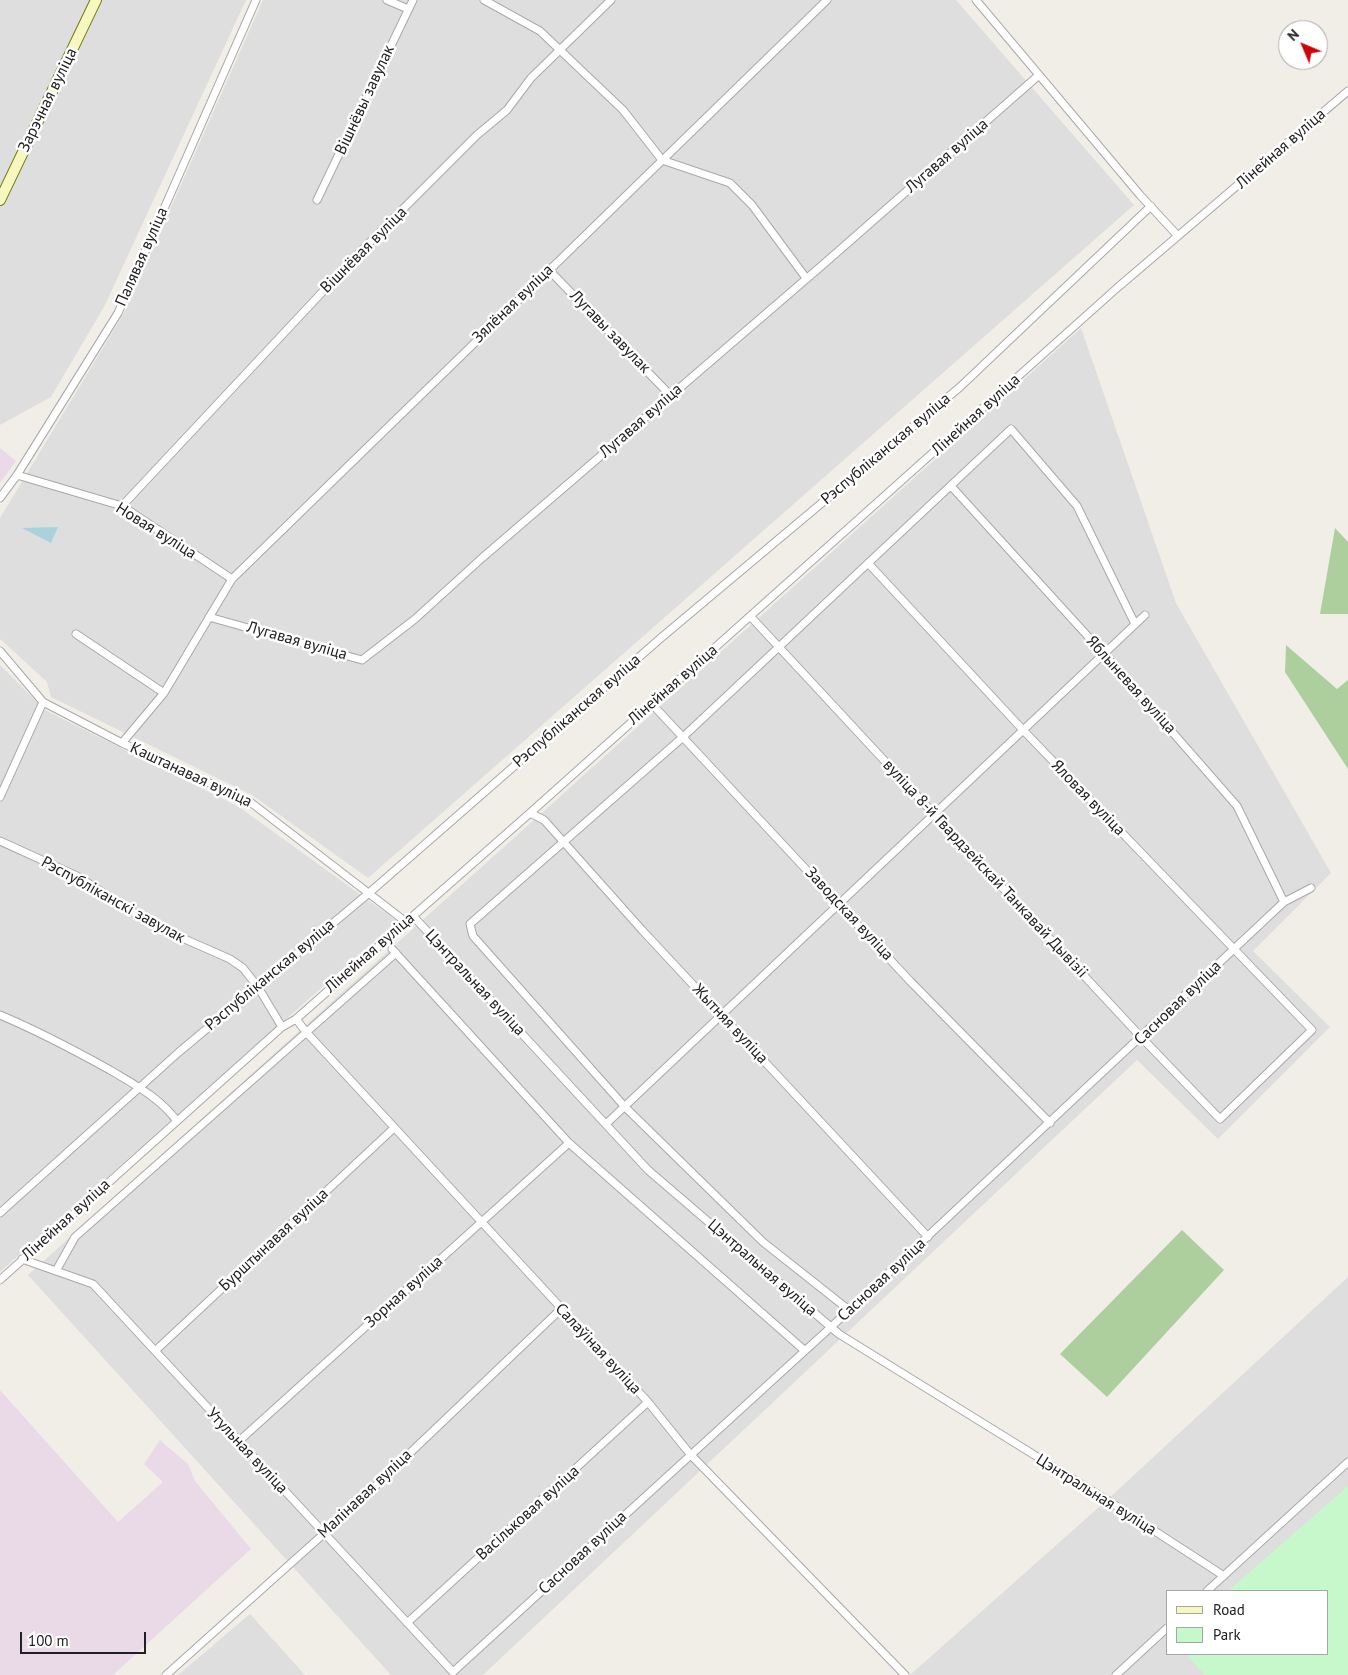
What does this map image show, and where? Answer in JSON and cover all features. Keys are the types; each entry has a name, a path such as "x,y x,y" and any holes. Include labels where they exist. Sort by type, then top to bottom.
{"main road":[{"name":"Зарэчная вуліца","path":"0,200 96,0"}],"street":[{"name":"Палявая вуліца","path":"0,498 17,475 118,313 256,0"},
{"path":"387,0 408,9"},
{"name":"Вішнёвы завулак","path":"317,200 412,0"},
{"path":"484,0 540,31 622,110 662,160 730,183 752,205 806,278"},
{"name":"Вішнёвая вуліца","path":"122,506 356,256 477,135 507,110 530,78 611,0"},
{"name":"Зялёная вуліца","path":"122,743 164,693 232,579 548,269 827,0"},
{"path":"976,0 1178,236"},
{"name":"Лугавая вуліца","path":"209,617 362,660 415,619 482,558 1039,75"},
{"name":"Лінейная вуліца","path":"0,1280 282,1027 296,1019 751,617 1117,288 1348,91"},
{"name":"Рэспубліканская вуліца","path":"0,1213 179,1052 369,893 662,637 960,387 1151,206"},
{"name":"Лугавы завулак","path":"548,269 671,396"},
{"path":"849,1310 763,1242 625,1107 473,936 470,924 683,737 1011,429 1077,506 1135,624"},
{"path":"0,493 17,475"},
{"name":"Новая вуліца","path":"17,475 122,506 232,579"},
{"name":"Яблыневая вуліца","path":"951,486 1104,654 1237,806 1284,902"},
{"name":"Яловая вуліца","path":"868,563 1023,730 1312,1030 1220,1119"},
{"path":"606,1124 1145,615"},
{"name":"вуліца 8-й Гвардзейскай Танкавай Дывізіі","path":"751,617 1141,1037 1220,1119"},
{"path":"76,634 164,693"},
{"name":"Каштанавая вуліца","path":"0,651 43,702 122,743 249,801 406,922"},
{"path":"0,797 43,702"},
{"name":"Заводская вуліца","path":"652,703 910,980 1050,1123"},
{"name":"Жытняя вуліца","path":"530,813 544,820 928,1237"},
{"name":"Рэспубліканскі завулак","path":"0,841 78,876 154,926 230,959 243,968 258,986 282,1027"},
{"name":"Сасновая вуліца","path":"453,1672 831,1327 1284,902 1311,888"},
{"name":"Цэнтральная вуліца","path":"413,916 648,1170 839,1334 1107,1500 1224,1576"},
{"name":"Лінейная вуліца","path":"56,1271 75,1237 307,1033 394,951"},
{"name":"Цэнтральная вуліца","path":"394,951 569,1143 804,1350"},
{"path":"0,1015 54,1038 141,1088 165,1104 177,1121"},
{"name":"Салаўіная вуліца","path":"296,1019 394,1128 648,1402 690,1454 905,1675"},
{"name":"Бурштынавая вуліца","path":"155,1351 394,1128"},
{"name":"Зорная вуліца","path":"239,1441 569,1143"},
{"name":"Утульная вуліца","path":"22,1259 93,1284 453,1672"},
{"name":"Малінавая вуліца","path":"166,1675 323,1533 561,1309"},
{"name":"Васільковая вуліца","path":"406,1623 648,1402"},
{"path":"1208,1590 1348,1462"},
{"path":"1116,1675 1166,1629"}],"shaded area":[{"path":"0,0 246,0 105,305 51,397 0,425"},
{"path":"263,0 956,0 1134,205 368,878 252,795 51,697 47,682 0,639 0,518 124,313"},
{"path":"1081,328 1176,603 1331,873 1253,951 1330,1027 1218,1139 1137,1060 483,1675 391,1675 28,1275"},
{"path":"0,448 16,461 0,483"},
{"path":"0,665 45,710 239,807 397,921 0,1272"},
{"path":"1348,1277 1348,1675 910,1675 1107,1500"},
{"path":"0,1390 118,1522 163,1482 144,1464 160,1440 188,1464 195,1481 251,1549 113,1675 0,1675"},
{"path":"250,1614 305,1675 178,1675"}],"green space":[{"path":"1335,528 1348,542 1348,614 1320,614"},
{"path":"1286,645 1337,689 1348,680 1348,769 1285,672"},
{"path":"1182,1230 1224,1270 1107,1397 1060,1354"},
{"path":"1348,1486 1348,1675 1205,1675 1187,1655 1328,1655 1328,1590 1229,1590"}],"water":[{"path":"58,527 51,543 22,528"}]}
